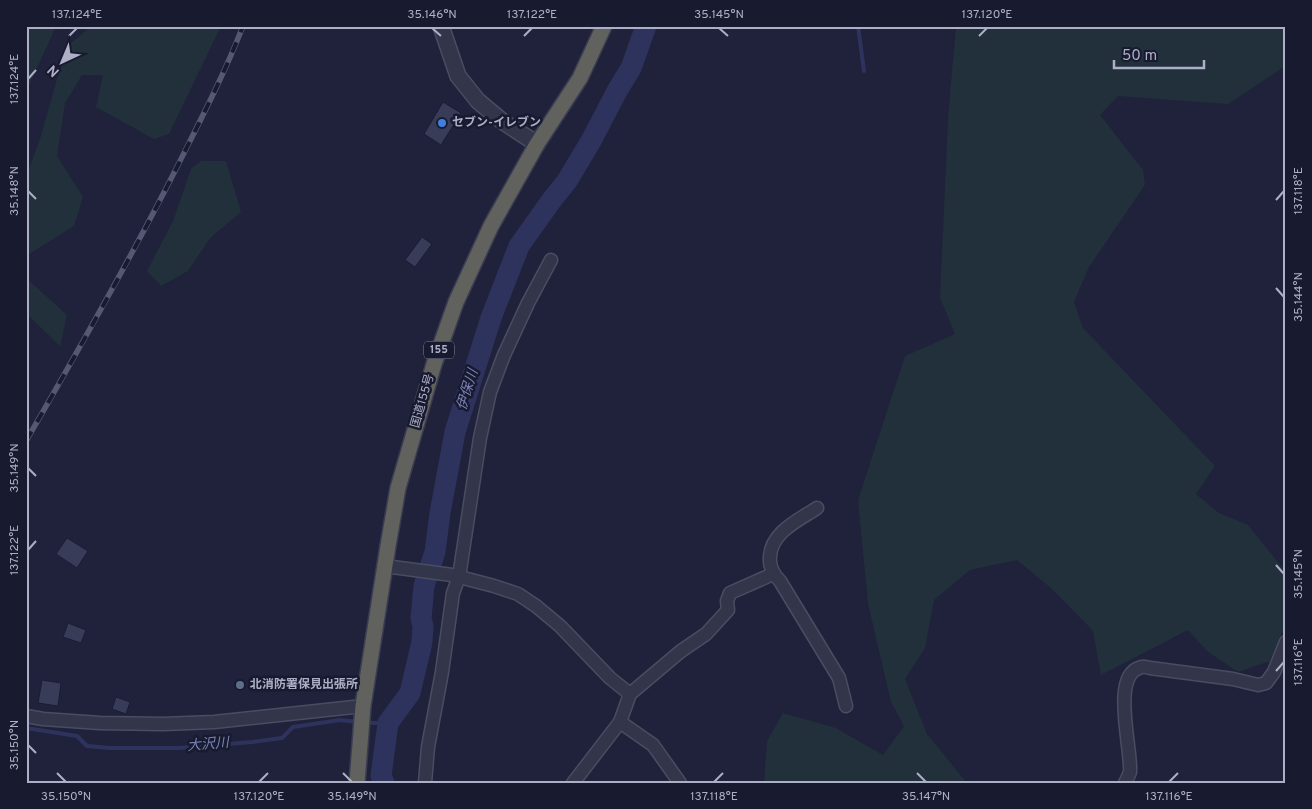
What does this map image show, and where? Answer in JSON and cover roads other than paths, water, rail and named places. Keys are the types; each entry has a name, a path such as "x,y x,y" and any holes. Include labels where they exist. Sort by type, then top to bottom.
{"highway":[{"name":"国道155号","path":"357,783 363,706 398,488 434,364 456,302 491,226 537,144 580,78 604,26"}],"street":[{"path":"441,26 458,76 478,101 502,121 537,144"},
{"path":"425,783 428,748 442,672 455,576 490,392 504,355 550,260"},
{"path":"817,508 785,529 774,541 770,550 769,561 773,574 780,581 839,678 846,706"},
{"path":"385,566 455,576 518,594 560,626 610,678 630,694"},
{"path":"572,783 620,722 630,694 681,651 706,634 728,610 727,601 730,593 773,574"},
{"path":"1125,783 1130,773 1124,709 1128,678 1133,671 1140,667 1150,668 1233,679 1258,685 1266,683 1274,672 1286,642"},
{"path":"26,716 100,723 163,724 214,722 363,706"},
{"path":"620,722 652,745 680,783"}],"waterway":[{"name":"伊保川","path":"384,783 381,776 388,723 410,693 422,642 423,626 421,618 424,586 435,552 455,432 491,318 519,246 567,181 591,141 631,68 646,26"},
{"path":"858,26 864,71"},
{"name":"大沢川","path":"26,728 77,736 87,746 110,748 180,748 282,738 293,727 340,720 358,722"},
{"name":"大沢川","path":"365,723 388,723"}],"railway":[{"path":"26,441 159,202 212,98 243,26"}],"place":[{"name":"セブン-イレブン","path":"442,123"},
{"name":"北消防署保見出張所","path":"240,685"}]}
